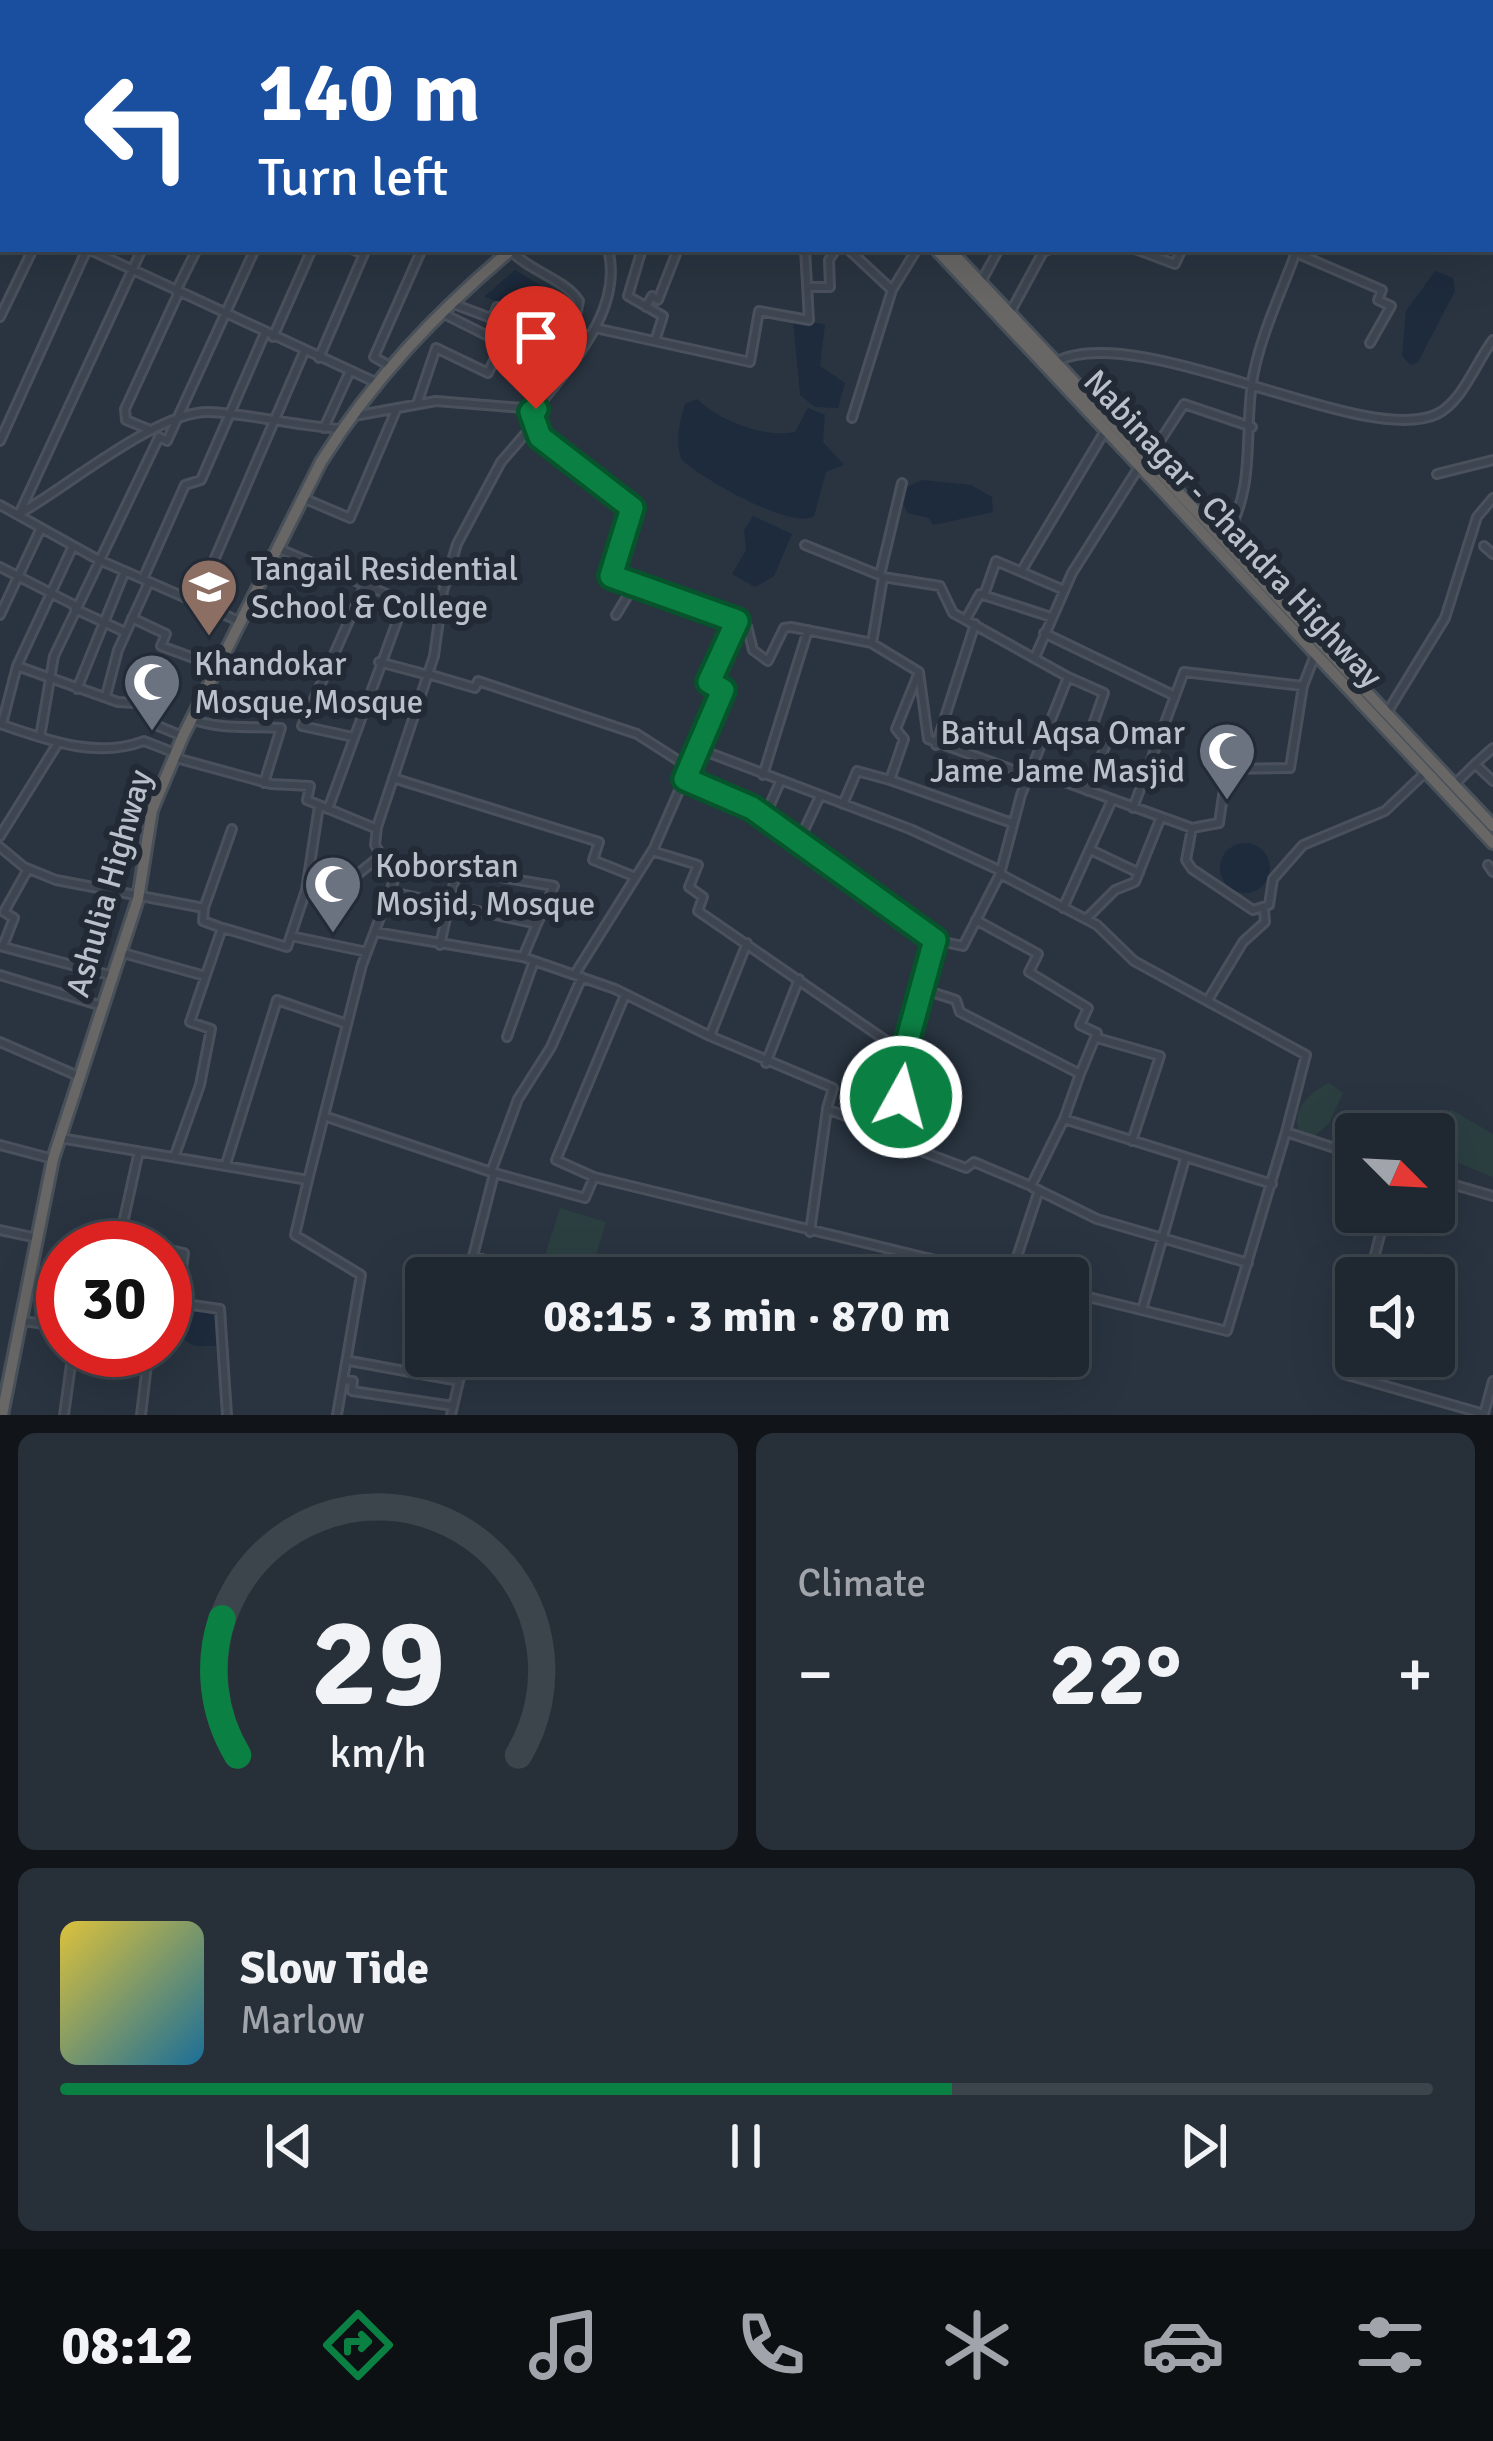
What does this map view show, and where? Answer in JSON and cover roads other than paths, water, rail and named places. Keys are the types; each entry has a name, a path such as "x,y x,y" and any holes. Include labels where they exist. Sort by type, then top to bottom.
{"highway":[{"name":"Ashulia Highway","path":"41,1221 52,1159 137,899 152,810 191,719 345,423 388,365 505,252"},
{"name":"Nabinagar - Chandra Highway","path":"939,252 1106,431 1223,542 1493,826"},
{"name":"Nabinagar - Chandra Highway","path":"952,252 1315,655 1493,843"},
{"name":"Ashulia Highway","path":"2,1415 6,1370 22,1321 36,1248"}],"street":[{"path":"0,317 32,252"},
{"path":"0,440 87,252"},
{"path":"94,252 375,382"},
{"path":"19,514 141,252"},
{"path":"149,430 126,419 124,409 195,252"},
{"path":"40,737 49,681 75,608 159,437 166,441 254,252"},
{"path":"105,698 125,632 185,485 201,480 226,416 310,252"},
{"path":"319,358 364,252"},
{"path":"388,365 374,357 421,252"},
{"path":"509,252 527,268 574,293 578,301 573,330 750,362 759,311 809,320 805,252"},
{"path":"608,252 613,279 592,332 531,412 533,425 557,452 632,508 611,576 737,621 751,632 753,650 768,661 784,628 872,643 919,673 928,739 936,745 1192,828 1219,824 1227,769 1290,768 1303,686 1315,655"},
{"path":"641,252 628,296 663,316 655,342"},
{"path":"646,307 652,296 658,300 677,252"},
{"path":"808,287 830,287 834,252"},
{"path":"851,252 892,290"},
{"path":"852,418 892,290 915,252"},
{"path":"980,282 997,252"},
{"path":"1010,314 1042,252"},
{"path":"1143,252 1175,264 1181,252"},
{"path":"1223,542 1243,496 1252,382 1274,304 1296,252"},
{"path":"1298,252 1382,290 1378,300 1391,306 1370,343"},
{"path":"492,319 496,307 539,320 542,324 533,343"},
{"path":"446,308 504,323 500,333 577,353"},
{"path":"417,404 436,348 488,373 499,350 494,348 496,340 446,308"},
{"path":"1055,362 1070,354 1099,355 1252,382 1349,412 1401,418 1436,414 1462,388 1493,340"},
{"path":"196,602 304,352"},
{"path":"324,428 350,371"},
{"path":"19,514 149,430 207,412 324,428 436,401 531,412"},
{"path":"1036,655 1064,590 1184,404 1252,427"},
{"path":"302,498 350,518 397,408"},
{"path":"338,1415 361,1275 295,1235 367,952 391,892 392,872 379,857 377,829 428,674 452,559 501,461 533,425"},
{"path":"1022,570 1106,431"},
{"path":"1437,474 1493,460"},
{"path":"872,643 902,483"},
{"path":"1386,713 1445,618 1477,517 1493,498"},
{"path":"0,505 97,559 241,622"},
{"path":"0,614 41,528"},
{"path":"805,545 881,576 940,586 948,608 1104,693 1089,736 1106,744 1088,791"},
{"path":"74,546 17,666 1,724 58,742 111,749 144,741 264,783 310,786 308,800 377,829"},
{"path":"1484,546 1493,554"},
{"path":"277,548 403,605 439,616"},
{"path":"984,596 996,560 1064,590"},
{"path":"0,567 125,632"},
{"path":"77,689 124,572"},
{"path":"353,737 302,726 364,587"},
{"path":"616,616 633,587"},
{"path":"0,589 11,592"},
{"path":"966,619 978,596 1051,617"},
{"path":"232,829 202,921 287,947 306,890 324,808 403,605"},
{"path":"132,618 166,634 161,646 218,667"},
{"path":"475,1257 493,1173 518,1099 550,1047 578,976 652,850 699,749 723,690 709,682 737,621"},
{"path":"936,745 975,624"},
{"path":"763,776 808,630"},
{"path":"1044,634 1172,695"},
{"path":"380,662 475,688 478,681 637,734 690,768"},
{"path":"17,666 105,698 152,704 151,723 183,736"},
{"path":"1133,808 1172,695 1188,671 1303,686"},
{"path":"890,780 904,740 896,729 919,673"},
{"path":"685,779 765,816 935,940 963,946 999,872 1012,823 1068,677"},
{"path":"191,719 225,731 239,726 281,728 264,783"},
{"path":"0,836 58,742"},
{"path":"1454,785 1493,748"},
{"path":"699,749 843,804 999,872 1085,920 1134,961 1306,1055 1227,1331 1089,1297"},
{"path":"1475,764 1493,781"},
{"path":"843,804 857,771 1012,823"},
{"path":"1208,1000 1243,942 1265,922 1273,879 1303,845 1385,811 1427,772"},
{"path":"393,778 567,828 599,842 593,860 633,876"},
{"path":"765,816 781,782"},
{"path":"800,839 820,796"},
{"path":"1063,908 1093,851 1112,800"},
{"path":"1085,920 1115,890 1128,889 1161,818"},
{"path":"1192,828 1186,860 1192,869 1245,905 1264,909"},
{"path":"0,847 28,869 137,899 204,908"},
{"path":"652,850 698,865 689,887 704,897 698,911 904,1053"},
{"path":"1093,851 1139,872"},
{"path":"306,890 358,874 379,857 554,886 523,957"},
{"path":"28,869 4,912 14,918 2,946 112,976"},
{"path":"440,945 457,869"},
{"path":"391,892 537,924"},
{"path":"976,920 1038,954 1029,972 1088,1007 1080,1025 1095,1037 1160,1056 1132,1141"},
{"path":"175,1155 200,1084 211,1029 190,1022 222,928"},
{"path":"375,932 523,957 625,994 766,1063 833,1088 810,1232"},
{"path":"291,936 367,952"},
{"path":"890,1132 899,1117 904,1053 935,940"},
{"path":"710,1036 747,943"},
{"path":"121,952 206,976"},
{"path":"507,1037 534,961"},
{"path":"0,975 101,1006"},
{"path":"766,1063 799,979"},
{"path":"919,988 956,1000 960,1012 1080,1074"},
{"path":"625,994 556,1160 594,1177 918,1257"},
{"path":"226,1164 277,1000 347,1024"},
{"path":"1015,1257 1035,1188 1095,1037"},
{"path":"0,1042 78,1076"},
{"path":"827,1109 966,1168 974,1162 1097,1219 1248,1263"},
{"path":"324,1116 493,1173 585,1198 594,1177"},
{"path":"1064,1119 1272,1184"},
{"path":"1286,1132 1335,1148"},
{"path":"59,1138 308,1180"},
{"path":"0,1145 52,1159"},
{"path":"124,1221 139,1151"},
{"path":"1142,1310 1186,1159"},
{"path":"1455,1185 1493,1196"},
{"path":"0,1229 36,1238"},
{"path":"192,1305 220,1309 227,1415"},
{"path":"22,1321 36,1323"},
{"path":"350,1361 459,1381"},
{"path":"64,1415 72,1377"},
{"path":"141,1415 146,1377"},
{"path":"345,1380 353,1382 352,1391 452,1410 460,1377"},
{"path":"1354,1377 1486,1415 1493,1381"}],"water":[{"path":"515,270 566,301 571,317 536,315 484,297"},
{"path":"1435,271 1453,278 1455,291 1418,362 1411,365 1402,356 1406,311"},
{"path":"793,321 825,324 820,366 845,383 838,408 815,407 800,395"},
{"path":"697,399 730,421 770,432 795,432 808,408 825,415 823,442 844,465 826,472 814,516 803,519 768,510 682,460 681,418 685,404"},
{"path":"922,480 971,485 992,497 993,512 933,525 929,518 908,513 902,502 905,488"},
{"path":"753,516 792,534 774,576 755,587 732,574 746,550 744,530"},
{"path":"1235,844 1255,844 1269,858 1269,878 1255,892 1235,892 1221,878 1221,858"},
{"path":"192,1309 215,1315 218,1346 195,1346"}],"place":[{"name":"Tangail Residential School & College","path":"209,638"},
{"name":"Khandokar Mosque,Mosque","path":"152,733"},
{"name":"Baitul Aqsa Omar Jame Jame Masjid","path":"1227,802"},
{"name":"Koborstan Mosjid, Mosque","path":"333,935"}]}
